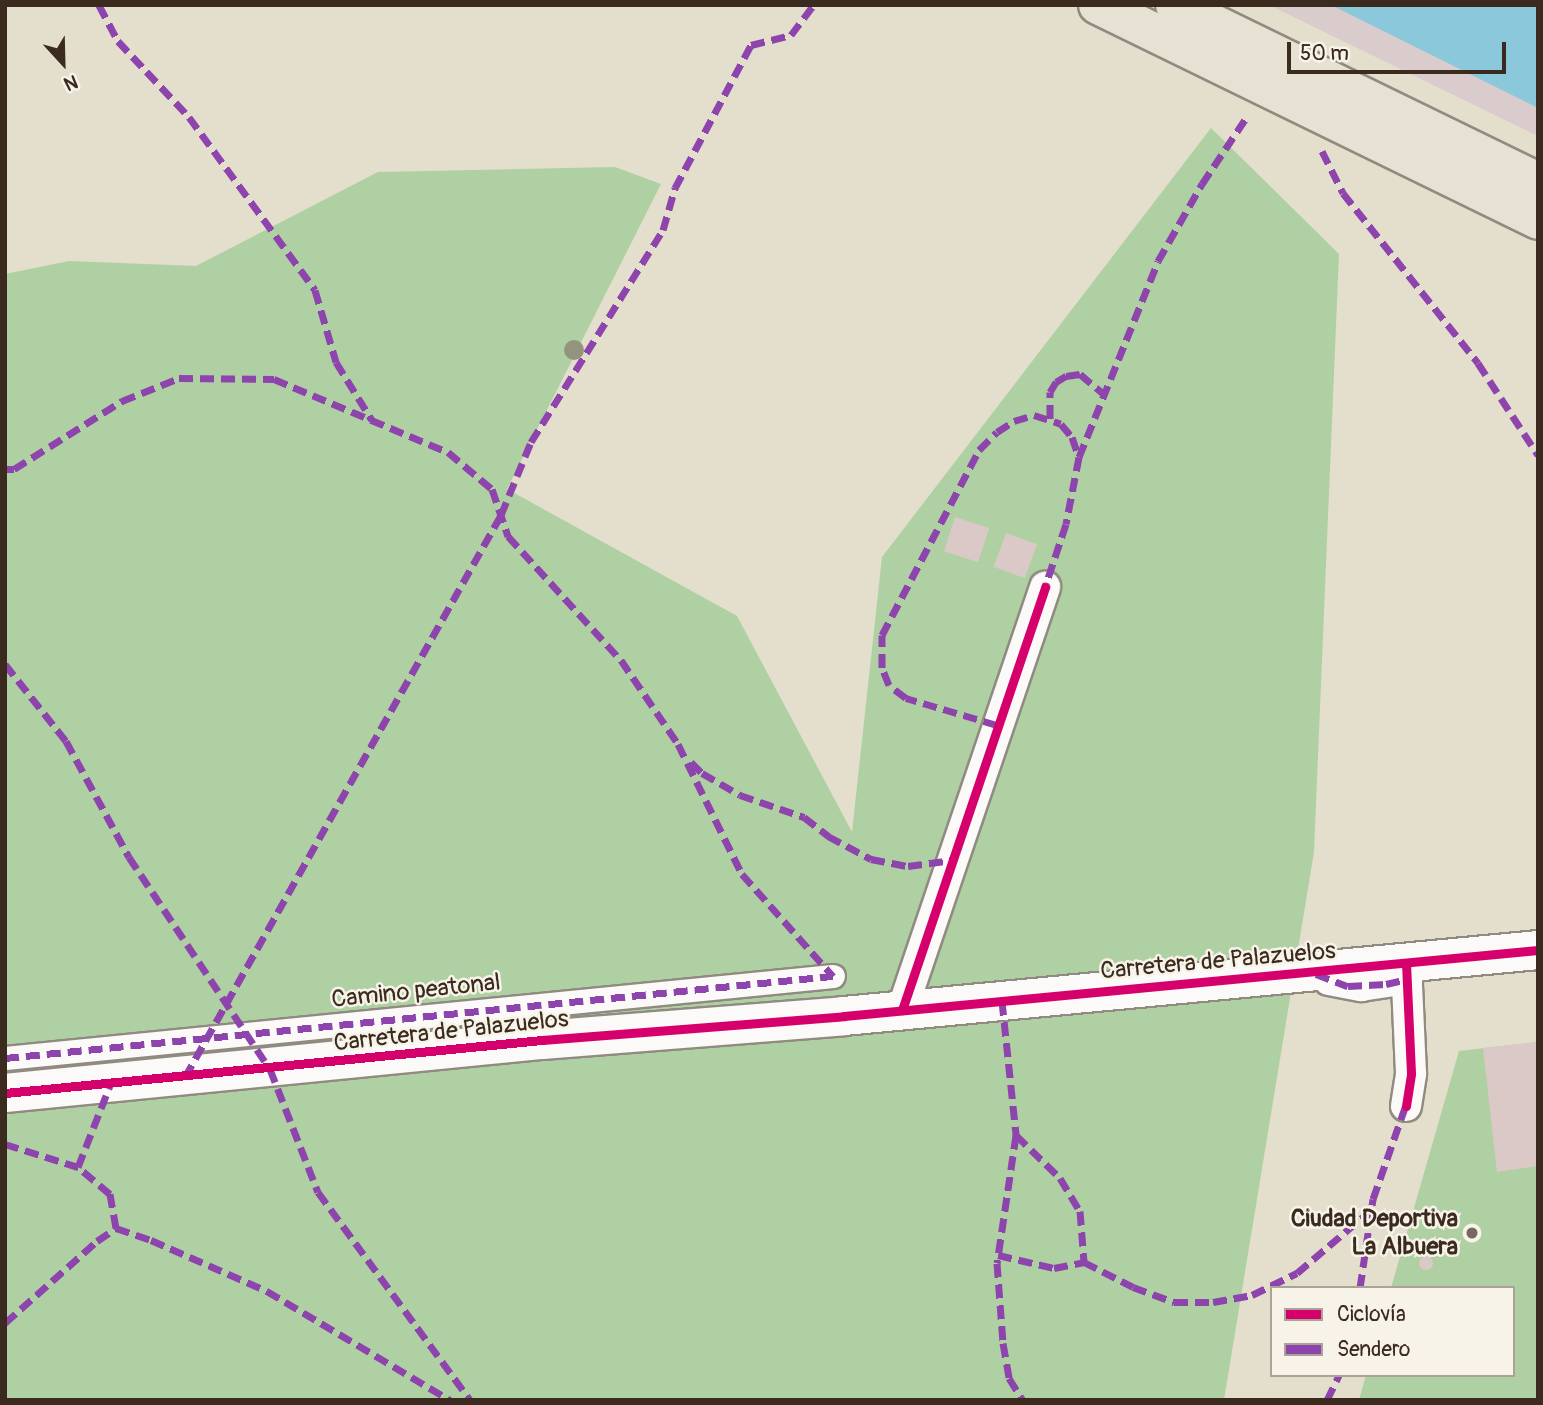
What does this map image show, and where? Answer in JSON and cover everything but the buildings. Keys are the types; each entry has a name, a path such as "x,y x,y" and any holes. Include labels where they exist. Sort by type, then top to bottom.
{"main road":[{"path":"1098,5 1538,220"},
{"path":"1175,5 1538,182"}],"street":[{"path":"902,1010 1045,587"},
{"name":"Carretera de Palazuelos","path":"5,1093 542,1040 1313,972 1407,971 1538,950"},
{"path":"1406,1106 1411,1073 1407,971"},
{"name":"Camino peatonal","path":"5,1058 833,976"}],"shaded area":[{"path":"1269,5 1538,5 1538,136"}],"green space":[{"path":"1211,128 1339,254 1314,852 1224,1400 5,1400 5,274 69,261 196,266 378,172 615,167 661,184 507,489 737,616 852,832 882,557"},
{"name":"Ciudad Deportiva La Albuera","path":"1538,1042 1538,1400 1359,1400 1365,1377 1515,1377 1515,1286 1392,1286 1459,1051"}],"water":[{"path":"1331,5 1538,5 1538,108"}],"marked path":[{"path":"99,5 118,41 189,117 315,290 336,362 372,420"},
{"path":"185,1077 501,515 531,442 663,230 675,188 751,45 791,35 814,5"},
{"path":"1079,457 1158,261 1202,184 1248,115"},
{"path":"1322,151 1343,193 1478,363 1538,455"},
{"path":"1050,419 1050,392 1056,382 1066,376 1080,374 1106,396"},
{"path":"5,469 14,469 122,401 179,378 274,379 448,452 492,489 508,536 621,660 678,744 742,874 833,976"},
{"path":"997,725 906,698 889,685 882,668 882,635 979,450 997,432 1014,421 1034,415 1061,424 1072,437 1079,457 1066,524 1045,587"},
{"path":"5,664 66,741 129,857 270,1069 318,1192 470,1400"},
{"path":"691,762 702,773 740,795 804,817 828,836 871,859 908,866 953,860"},
{"path":"1316,974 1348,986 1386,984 1407,979"},
{"path":"5,1058 833,976"},
{"path":"1002,1001 1016,1135 1060,1178 1080,1211 1084,1262 1133,1287 1174,1302 1213,1302 1252,1295 1270,1286"},
{"path":"5,1323 97,1241 116,1228 110,1194 78,1167 111,1083"},
{"path":"1360,1286 1373,1199 1408,1099"},
{"path":"1016,1135 997,1263 1003,1343 1009,1378 1023,1400"},
{"path":"5,1144 78,1167"},
{"path":"1270,1286 1297,1273 1371,1210"},
{"path":"116,1228 151,1240 267,1291 450,1400"},
{"path":"998,1255 1054,1268 1084,1262"},
{"path":"1327,1400 1338,1377"}],"cycle path":[{"path":"902,1010 1045,587"},
{"path":"5,1093 542,1040 844,1016 1538,950"},
{"path":"1406,963 1411,1073 1406,1106"}],"place":[{"name":"Ciudad Deportiva La Albuera","path":"1472,1233"}]}
